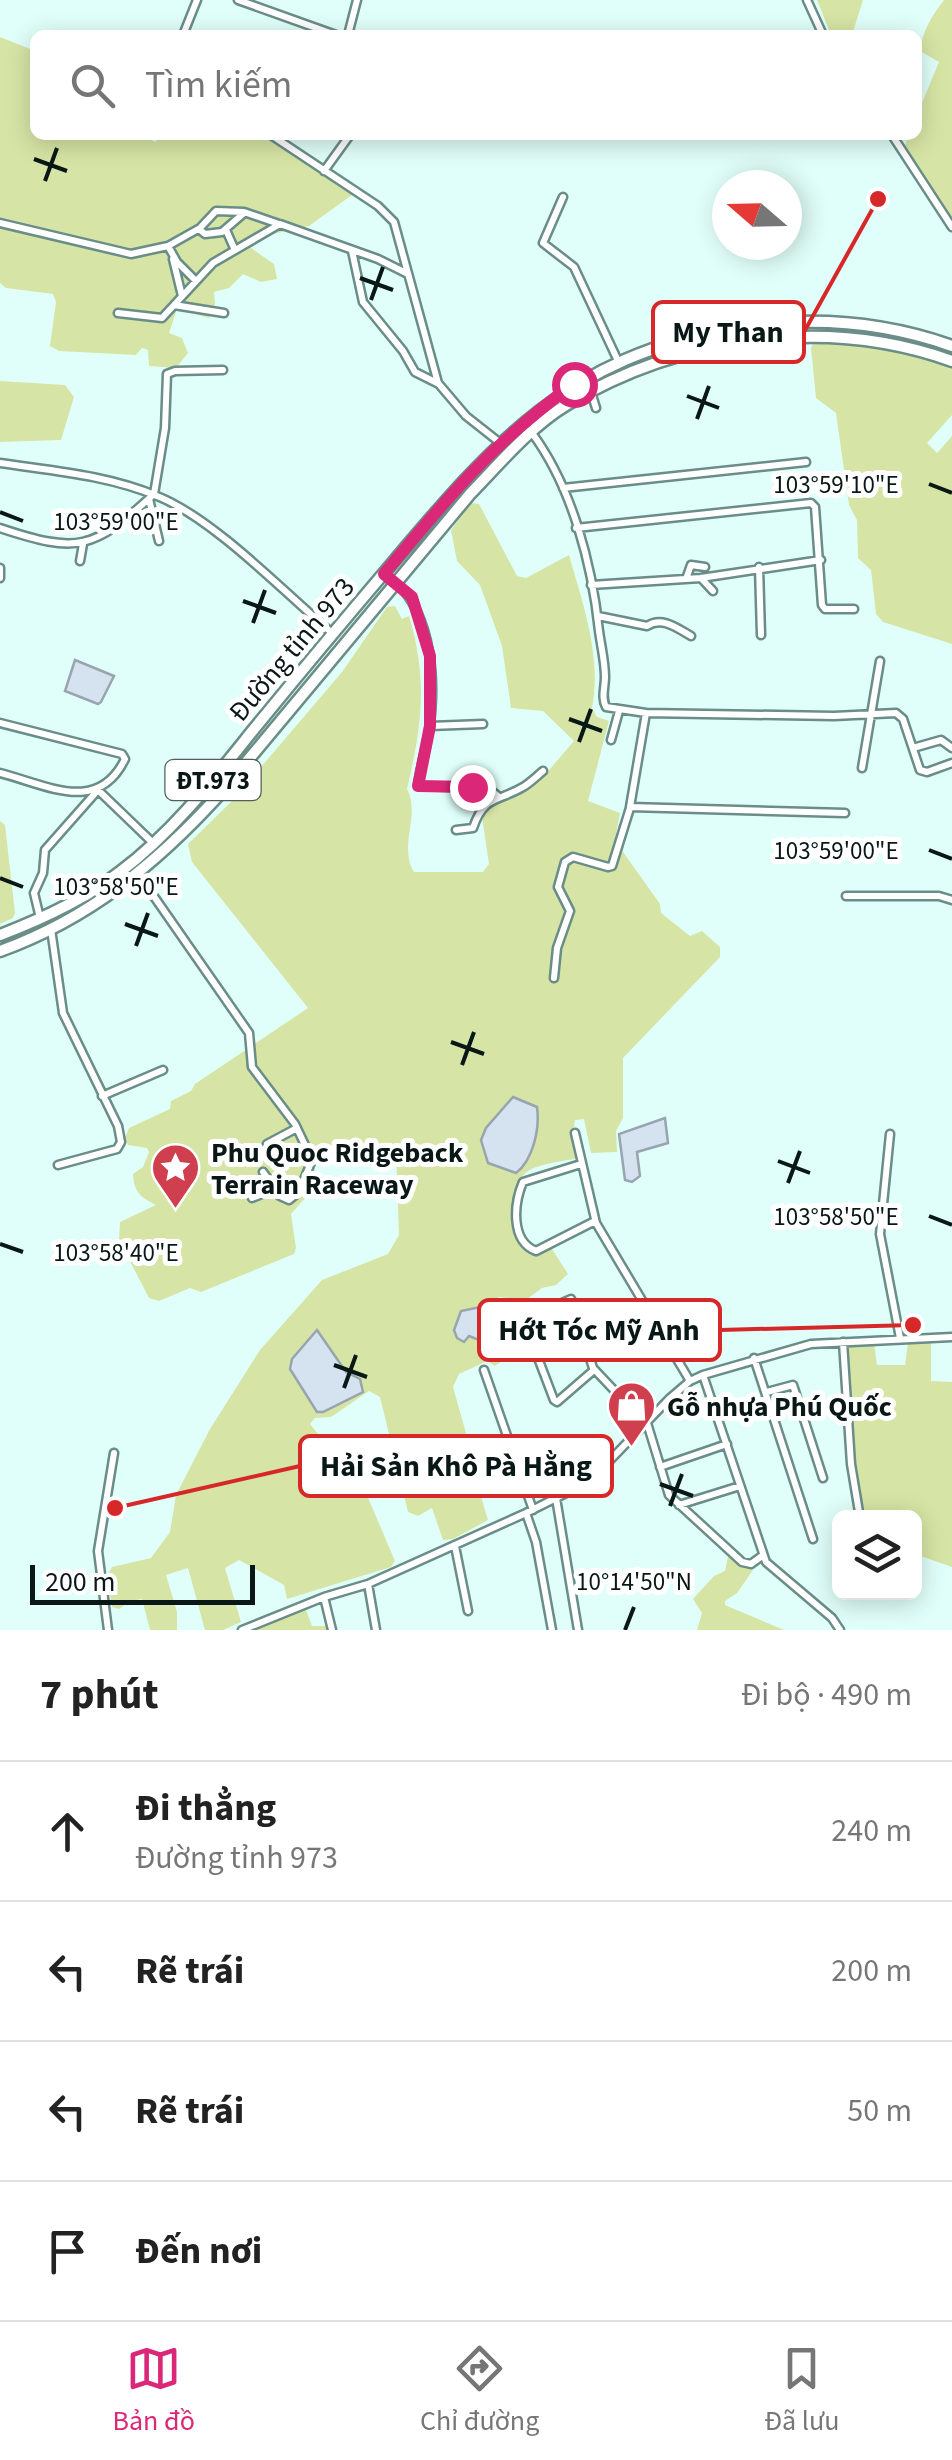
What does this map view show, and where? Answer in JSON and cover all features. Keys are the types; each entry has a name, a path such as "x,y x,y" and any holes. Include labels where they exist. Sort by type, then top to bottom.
{"main road":[{"name":"Đường tỉnh 973","path":"0,936 94,891 154,844 199,797 469,472 500,442 574,384 698,335 760,324 866,323 952,346"},
{"name":"Đường tỉnh 973","path":"0,951 82,912 139,875 176,842 220,795 470,494 532,432 564,407 685,354 777,336 868,339 952,360"},
{"path":"384,574 396,582"}],"street":[{"path":"185,30 197,0"},
{"path":"238,0 324,30"},
{"path":"349,30 357,0"},
{"path":"808,0 821,30"},
{"path":"306,30 309,24"},
{"path":"278,140 378,206 394,222 438,383"},
{"path":"324,171 346,140"},
{"path":"895,140 952,227"},
{"path":"563,197 542,243 574,267 620,364"},
{"path":"0,224 119,254 170,250 216,212 244,212 409,274"},
{"path":"199,229 205,234 226,230 244,212"},
{"path":"118,313 162,318 195,280 234,248 280,224"},
{"path":"226,230 234,248"},
{"path":"170,250 195,280"},
{"path":"170,250 182,297"},
{"path":"352,251 363,302 414,372 438,383 466,416 500,442"},
{"path":"174,305 224,313"},
{"path":"159,541 152,497 165,428 167,374 223,370"},
{"path":"591,392 596,408"},
{"path":"532,432 549,456 563,488 592,585 605,678 603,703 608,709 646,713 900,715 923,772 952,762"},
{"path":"563,488 806,462"},
{"path":"0,463 108,479 152,497 212,531 332,633"},
{"path":"0,528 45,543 83,544 96,540 152,497"},
{"path":"576,528 810,504 815,507 824,608 854,609"},
{"path":"80,561 83,544"},
{"path":"592,585 686,580 821,560"},
{"path":"686,580 692,565 705,567"},
{"path":"759,567 760,635"},
{"path":"0,568 0,578"},
{"path":"701,578 713,591"},
{"path":"396,582 412,597 426,638 431,679 430,726 418,786 488,788 498,796"},
{"path":"598,616 647,626 653,621 662,622 691,636"},
{"path":"862,768 880,662"},
{"path":"611,740 620,711"},
{"path":"554,978 570,910 558,887 565,862 573,857 612,866 630,808 646,713"},
{"path":"0,724 122,754 125,759 45,850 43,873 34,893 40,918"},
{"path":"430,726 483,724"},
{"path":"913,748 941,740 952,748"},
{"path":"456,830 473,828 477,814 498,796 520,789 543,771"},
{"path":"0,774 83,794 98,790"},
{"path":"98,790 154,844"},
{"path":"630,808 846,813"},
{"path":"139,875 249,1033 252,1068 297,1128 312,1160 299,1192 289,1200 284,1200 263,1172"},
{"path":"846,896 939,896 952,900"},
{"path":"51,928 63,1013 118,1126 119,1147 58,1165"},
{"path":"102,1096 163,1070"},
{"path":"267,1144 297,1128"},
{"path":"575,1132 595,1221 690,1381"},
{"path":"890,1134 880,1234 900,1338"},
{"path":"582,1164 523,1182 514,1211 524,1242 536,1251 595,1221"},
{"path":"252,1198 274,1189"},
{"path":"594,1370 565,1398 554,1400 526,1319 571,1298 594,1370 646,1422 669,1495 742,1562 750,1564 762,1556"},
{"path":"242,1630 368,1584 530,1512 590,1480 690,1381 703,1375 811,1344 952,1337"},
{"path":"843,1342 851,1464 859,1510"},
{"path":"754,1358 813,1539"},
{"path":"484,1370 530,1512 552,1630"},
{"path":"703,1375 762,1556 771,1568 832,1618 840,1630"},
{"path":"767,1392 793,1385 824,1478"},
{"path":"660,1467 727,1444"},
{"path":"108,1630 98,1552 114,1453"},
{"path":"678,1506 740,1486"},
{"path":"556,1498 578,1630"},
{"path":"455,1546 468,1611"},
{"path":"368,1584 376,1630"},
{"path":"324,1597 332,1630"}],"green space":[{"path":"817,0 863,0 854,30 829,30"},
{"path":"944,0 952,0 952,222 905,147 907,140 922,140 922,103 939,62 922,52 922,42"},
{"path":"0,37 30,49 30,140 274,140 352,195 309,226 268,235 251,248 274,264 277,279 261,282 243,274 229,288 214,292 215,304 209,318 177,309 169,333 182,338 188,353 176,368 149,366 148,350 142,348 136,355 59,351 50,346 56,302 53,294 6,288 0,283"},
{"path":"814,341 915,351 952,363 952,415 927,443 937,453 952,436 952,644 883,622 876,614 871,570 858,558 857,520 849,505 836,413 816,398 811,348"},
{"path":"0,381 65,385 74,397 61,440 0,442"},
{"path":"471,503 479,504 517,576 526,578 569,555 593,650 592,708 597,717 609,721 588,801 620,813 614,845 621,849 660,904 661,913 690,936 702,931 720,947 720,957 623,1058 623,1118 616,1131 617,1152 591,1153 584,1119 575,1120 577,1158 533,1168 516,1188 513,1212 524,1246 531,1253 552,1249 568,1274 556,1285 542,1288 526,1300 499,1297 492,1304 509,1343 509,1356 495,1366 487,1361 459,1374 453,1387 488,1520 453,1539 443,1540 432,1508 418,1516 408,1512 380,1397 369,1391 331,1417 315,1418 310,1424 366,1493 395,1561 391,1567 287,1599 284,1585 239,1560 225,1568 241,1622 223,1630 205,1630 188,1568 166,1575 177,1612 177,1630 150,1630 142,1599 119,1609 112,1607 107,1576 112,1567 151,1558 170,1532 176,1495 210,1429 260,1350 322,1280 388,1254 399,1235 396,1151 389,1144 318,1156 308,1195 291,1214 294,1254 201,1292 190,1288 159,1301 149,1298 119,1240 120,1222 156,1205 136,1190 133,1174 143,1167 149,1152 147,1148 128,1145 125,1138 129,1128 170,1109 171,1101 308,1008 192,862 188,844 232,801 342,672 387,607 395,606 402,619 409,616 421,682 419,723 407,789 412,809 410,862 414,872 483,872 489,864 482,817 485,808 522,792 544,776 574,741 543,711 511,708 502,646 480,585 457,561 451,530"},
{"path":"0,821 5,825 15,913 0,924"},
{"path":"874,1343 877,1365 905,1365 908,1343 931,1343 931,1381 952,1382 952,1567 922,1556 922,1510 864,1510 854,1464 845,1346"},
{"path":"728,1557 753,1570 725,1605 784,1630 697,1630 702,1613 693,1599 714,1576 725,1571"},
{"path":"302,1608 312,1626 328,1626 330,1630 251,1630"}],"water":[{"path":"75,660 114,676 98,704 65,691"},
{"path":"513,1097 537,1107 538,1116 531,1152 516,1173 488,1163 481,1140 486,1128"},
{"path":"665,1118 668,1143 637,1152 640,1176 632,1182 625,1180 619,1134"},
{"path":"480,1307 486,1310 496,1338 479,1340 469,1336 464,1342 457,1338 454,1330 461,1311"},
{"path":"317,1330 346,1372 360,1379 363,1392 323,1412 317,1412 290,1369 292,1359"}],"place":[{"name":"My Than","path":"878,199"},
{"name":"Phu Quoc Ridgeback Terrain Raceway","path":"176,1210"},
{"name":"Hớt Tóc Mỹ Anh","path":"913,1325"},
{"name":"Gỗ nhựa Phú Quốc","path":"632,1448"},
{"name":"Hải Sản Khô Pà Hằng","path":"115,1508"}],"route":[{"path":"472,787 418,786 430,726 430,656 412,597 384,574 469,472 538,410 574,384"}]}
